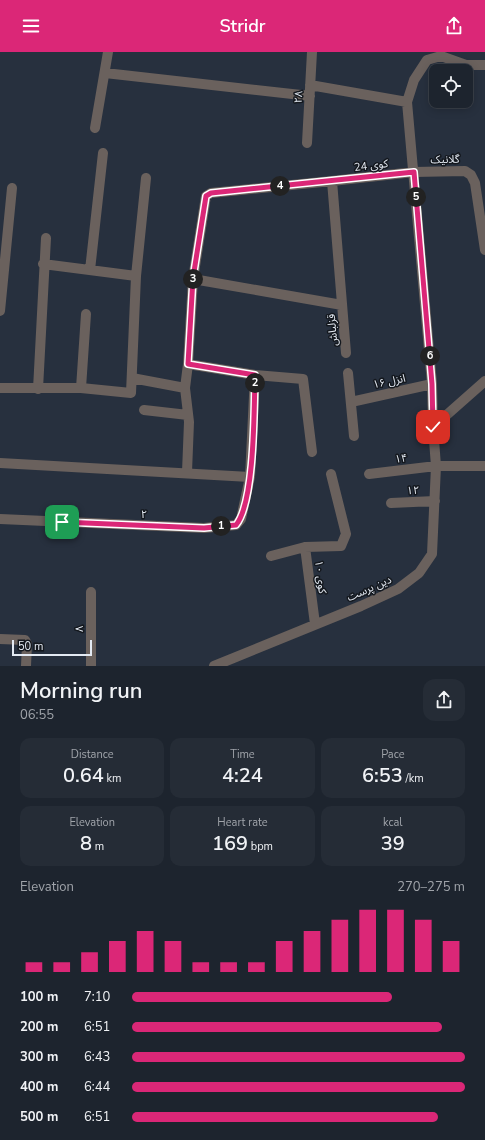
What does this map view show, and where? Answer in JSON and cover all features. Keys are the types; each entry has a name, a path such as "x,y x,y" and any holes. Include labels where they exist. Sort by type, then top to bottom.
{"street":[{"path":"95,128 108,52"},
{"name":"۲۸","path":"307,143 312,52"},
{"path":"420,52 427,60"},
{"path":"310,85 407,102 414,80 427,60 442,56 466,65 485,65"},
{"path":"105,73 310,96"},
{"name":"دین پرست","path":"214,666 361,606 398,589 419,573 432,554 436,466 432,384 407,102"},
{"path":"90,270 103,153"},
{"name":"گلانیک","path":"414,172 466,171 471,175 476,183 485,250"},
{"name":"کوی 24","path":"193,278 206,196 211,193 414,172"},
{"path":"0,388 81,388 130,393 132,378 136,276 146,178"},
{"name":"قزلباش","path":"332,181 346,353"},
{"path":"0,310 12,188"},
{"path":"38,389 43,264 46,238"},
{"path":"43,264 136,276"},
{"path":"187,472 188,415 185,388 188,364 193,278 342,305"},
{"path":"81,388 86,314"},
{"path":"188,364 255,375 303,379 312,452"},
{"path":"348,373 354,436"},
{"name":"۲","path":"0,519 197,528 236,525 241,519 250,477 255,375"},
{"path":"132,378 185,388"},
{"path":"433,427 484,382"},
{"name":"۱۶ انزل","path":"351,402 432,384"},
{"path":"144,410 188,415"},
{"path":"0,463 187,472 250,477"},
{"name":"۱۴","path":"369,474 436,466 485,466"},
{"name":"کوی ۱۰","path":"315,624 305,547 341,546 344,543 346,534 331,474"},
{"name":"۱۲","path":"391,503 435,501"},
{"path":"271,556 305,547"},
{"name":"۸","path":"91,592 92,666"},
{"path":"0,639 25,640 27,644 26,666"}],"route":[{"path":"62,522 204,528 236,525 241,519 250,477 255,375 188,364 193,278 206,196 211,193 414,172 432,384 433,427"}]}
